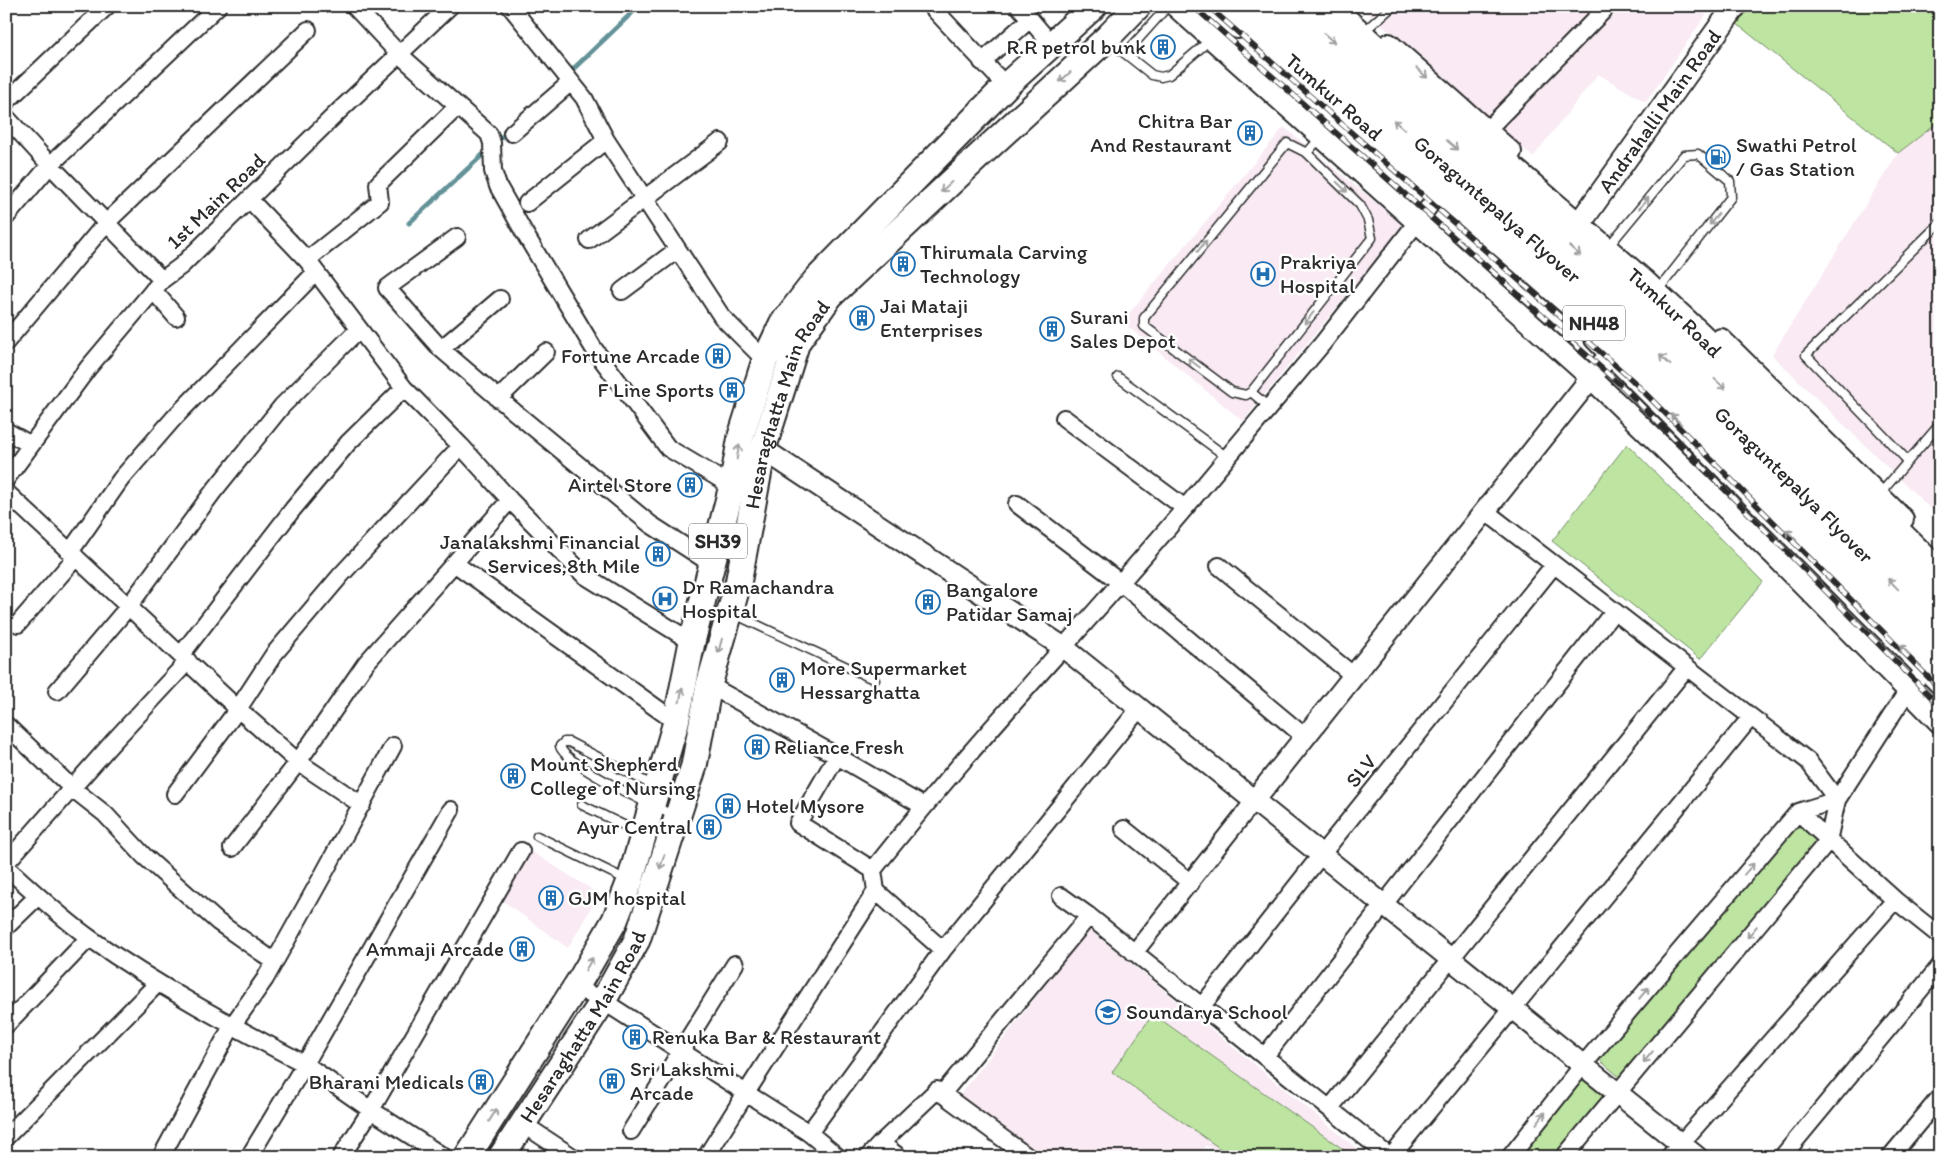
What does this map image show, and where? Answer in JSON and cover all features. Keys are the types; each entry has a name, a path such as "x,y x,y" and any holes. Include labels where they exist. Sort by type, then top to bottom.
{"highway":[{"name":"Tumkur Road","path":"1229,6 1439,194 1626,351 1712,433 1932,665"},
{"name":"Goraguntepalya Flyover","path":"1262,6 1609,306 1803,492 1940,631"},
{"name":"Goraguntepalya Flyover","path":"1292,6 1629,298 1738,401 1940,601"},
{"name":"Tumkur Road","path":"1329,6 1444,112 1776,400 1940,574"}],"main road":[{"name":"Hesaraghatta Main Road","path":"467,1157 576,987 615,920 630,881 676,722 692,642 732,486 741,436 765,360 782,324 816,280 1006,86 1094,6"},
{"name":"Hesaraghatta Main Road","path":"501,1157 603,1001 637,940 694,766 709,686 738,584 763,449 797,342 830,296 979,156 1116,46 1138,6"},
{"name":"Andrahalli Main Road","path":"1584,217 1735,6"}],"street":[{"path":"6,102 107,6"},
{"path":"6,217 50,165 218,6"},
{"path":"354,6 399,54 489,134 492,143 493,171 498,186 594,348 668,448 732,486"},
{"name":"1st Main Road","path":"6,479 88,368 157,285 181,266 450,6"},
{"path":"510,6 584,98 606,140 722,317 765,360"},
{"path":"931,6 1006,86"},
{"path":"1019,6 1052,44"},
{"path":"1175,6 1590,378 1773,554 1940,723"},
{"path":"1212,6 1439,194 1610,354 1932,665 1940,684"},
{"path":"1346,6 1584,217 1663,284 1776,400 1879,495 1940,556"},
{"path":"1486,130 1604,10"},
{"path":"982,62 1030,19"},
{"path":"6,342 106,223 308,30"},
{"path":"512,134 571,82"},
{"path":"18,624 73,554 121,479 311,267 380,202 378,184 457,106"},
{"path":"6,117 106,223 157,285 176,318"},
{"path":"527,203 606,140"},
{"path":"589,240 720,142"},
{"path":"706,1157 876,891 874,870 923,806 1122,583 1323,343 1439,194"},
{"path":"249,199 311,267 404,388 584,575 692,642"},
{"path":"457,237 387,288 440,349 498,399 650,524 712,564"},
{"path":"622,291 677,250"},
{"path":"440,349 500,299"},
{"path":"56,691 128,606 212,492 282,406 359,329"},
{"path":"498,399 546,352"},
{"path":"1134,953 1610,354"},
{"path":"6,863 185,658 293,510 348,443 404,388"},
{"path":"1064,418 1185,508"},
{"path":"6,430 31,445"},
{"path":"175,794 238,709 280,647 341,575 461,446"},
{"path":"763,449 1063,647 1618,1093 1674,1150 1697,1157"},
{"path":"6,492 238,709 298,762 362,805"},
{"path":"232,848 298,762 366,663 510,500"},
{"path":"1017,504 1122,583 1305,737"},
{"path":"1485,511 1808,761 1837,800"},
{"path":"454,563 676,722"},
{"name":"SLV","path":"1202,1006 1554,565"},
{"path":"1218,566 1354,676"},
{"path":"1265,1056 1614,611"},
{"path":"1564,1157 1828,841 1837,800 1908,690 1932,665"},
{"path":"1330,1108 1687,667"},
{"path":"709,686 837,756 923,806"},
{"path":"809,1133 943,950 1139,709"},
{"path":"1061,896 1391,1157 1751,717"},
{"path":"6,725 72,788 104,814 144,856 218,922 274,962"},
{"path":"161,1157 232,1026 265,979 362,805 392,746"},
{"path":"837,756 798,823 874,870"},
{"path":"1510,1157 1583,1065 1798,812 1837,800"},
{"path":"249,1157 305,1064 451,810"},
{"path":"1798,812 1895,900 1940,936"},
{"path":"1124,829 1190,883"},
{"path":"341,1157 371,1110 521,851"},
{"path":"6,867 89,938 158,984 232,1026 305,1064 371,1110 444,1157"},
{"path":"876,891 943,950"},
{"path":"6,927 38,896"},
{"path":"1674,1150 1895,900"},
{"path":"942,1094 1088,916"},
{"path":"6,1025 89,938"},
{"path":"631,1132 735,964"},
{"path":"1782,1157 1940,966"},
{"path":"6,1137 158,984"},
{"path":"576,987 603,1001 809,1133 838,1157"},
{"path":"868,1157 937,1090 1028,1157"},
{"path":"1890,1157 1940,1097"},
{"path":"522,1124 573,1157"},
{"path":"881,1143 899,1157"}],"lane":[{"path":"1168,6 1116,46 1152,75 1161,77 1169,75 1212,39"},
{"path":"1369,27 1393,6"},
{"path":"1307,153 1321,137"},
{"path":"1287,142 1307,153 1360,206 1368,220 1372,238 1251,392 1246,395 1232,392 1144,326 1144,318 1287,142"},
{"path":"1613,241 1684,155 1698,154 1730,181 1731,197 1663,284"},
{"path":"1908,461 1806,355 1940,224"},
{"path":"1118,377 1227,457"},
{"path":"1251,392 1269,407"},
{"path":"1879,495 1940,424"},
{"path":"730,612 876,680"},
{"path":"564,742 569,742 654,797 680,809 580,766 565,755 560,746 564,742"},
{"path":"582,805 644,835"},
{"path":"537,836 630,881"}],"shaded area":[{"path":"1360,6 1712,6 1646,102 1598,74 1533,157"},
{"path":"1940,121 1940,518 1772,355 1898,153"},
{"name":"Prakriya Hospital","path":"1284,127 1404,226 1243,421 1122,322"},
{"name":"GJM hospital","path":"527,849 599,894 568,948 503,901"},
{"name":"Soundarya School","path":"1089,929 1367,1157 1223,1157 1206,1145 1198,1157 1044,1157 960,1095"}],"green space":[{"path":"1750,6 1940,6 1940,121 1898,153 1737,24"},
{"path":"1627,444 1763,582 1700,659 1552,541"},
{"path":"1797,820 1824,843 1623,1080 1596,1057"},
{"path":"1153,1014 1354,1157 1232,1157 1112,1072"},
{"path":"1580,1076 1607,1096 1555,1157 1516,1157"}],"waterway":[{"path":"568,74 639,6"},
{"path":"495,143 509,130"},
{"path":"409,223 489,149"}],"railway":[{"path":"1193,6 1624,388 1940,706"},
{"path":"1208,6 1632,380 1940,689"}],"place":[{"name":"R.R petrol bunk","path":"1163,47"},
{"name":"Chitra Bar And Restaurant","path":"1250,133"},
{"name":"Swathi Petrol / Gas Station","path":"1718,157"},
{"name":"Thirumala Carving Technology","path":"903,264"},
{"name":"Prakriya Hospital","path":"1263,274"},
{"name":"Jai Mataji Enterprises","path":"862,318"},
{"name":"Surani Sales Depot","path":"1052,329"},
{"name":"Fortune Arcade","path":"718,356"},
{"name":"F Line Sports","path":"732,390"},
{"name":"Airtel Store","path":"690,485"},
{"name":"Janalakshmi Financial Services,8th Mile","path":"658,554"},
{"name":"Dr Ramachandra Hospital","path":"665,599"},
{"name":"Bangalore Patidar Samaj","path":"928,602"},
{"name":"More Supermarket Hessarghatta","path":"782,680"},
{"name":"Reliance Fresh","path":"757,747"},
{"name":"Mount Shepherd College of Nursing","path":"513,776"},
{"name":"Hotel Mysore","path":"728,806"},
{"name":"Ayur Central","path":"709,827"},
{"name":"GJM hospital","path":"551,898"},
{"name":"Ammaji Arcade","path":"522,949"},
{"name":"Soundarya School","path":"1108,1012"},
{"name":"Renuka Bar & Restaurant","path":"635,1037"},
{"name":"Sri Lakshmi Arcade","path":"612,1081"},
{"name":"Bharani Medicals","path":"481,1082"}]}
